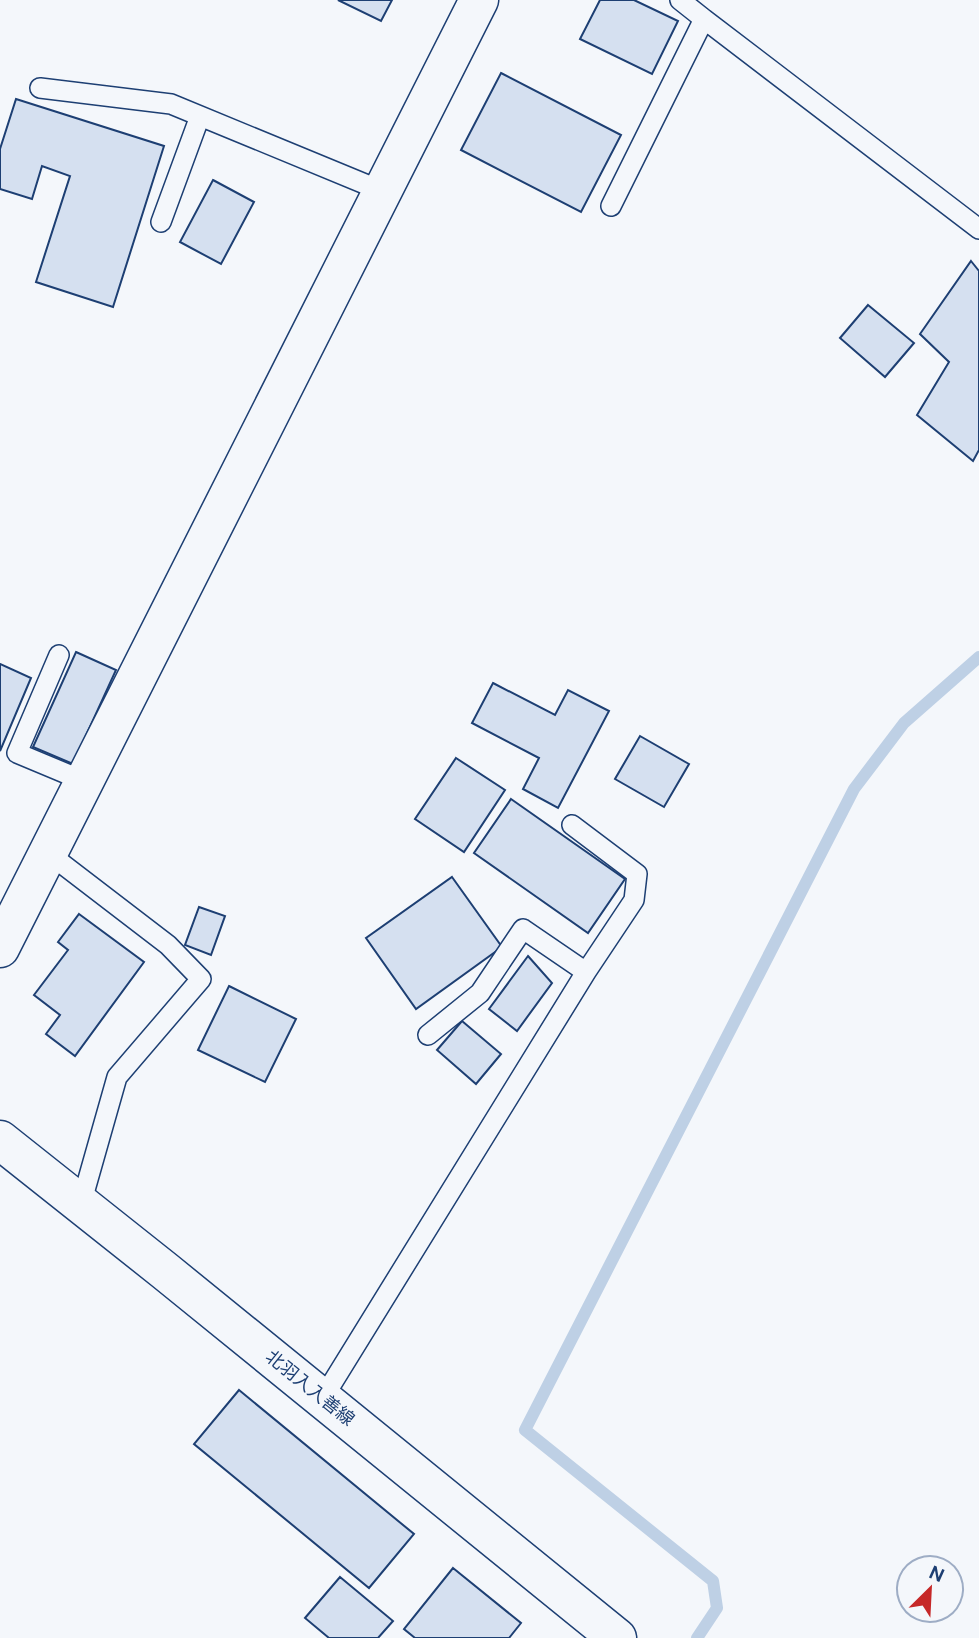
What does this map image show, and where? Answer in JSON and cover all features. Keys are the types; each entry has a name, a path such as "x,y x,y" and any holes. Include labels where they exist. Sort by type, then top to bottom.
{"street":[{"path":"0,948 478,0"},
{"name":"北羽入入善線","path":"0,1140 323,1398 617,1638"}],"lane":[{"path":"680,0 979,229"},
{"path":"611,206 704,19"},
{"path":"40,88 171,104 382,191"},
{"path":"161,222 200,116"},
{"path":"60,655 17,753 84,781"},
{"path":"323,1398 586,972 634,900 637,874 572,825"},
{"path":"48,853 168,946 201,979 117,1077 82,1204"},
{"path":"428,1035 480,993 523,929 586,972"}],"building":[{"path":"338,0 392,0 381,21"},
{"path":"600,0 634,0 678,21 652,74 580,39"},
{"path":"501,73 621,135 581,212 461,150"},
{"path":"16,99 164,146 113,307 36,282 70,176 42,166 32,199 0,189 0,149"},
{"path":"213,180 254,202 221,264 180,242"},
{"path":"971,261 979,271 979,450 973,461 917,415 949,362 920,334"},
{"path":"868,305 914,343 885,377 840,338"},
{"path":"76,652 116,670 73,764 33,747"},
{"path":"0,664 31,678 0,751"},
{"path":"493,683 555,715 568,690 609,711 558,808 523,789 539,758 472,723"},
{"path":"640,736 689,764 664,807 615,779"},
{"path":"456,758 505,790 464,852 415,819"},
{"path":"511,799 625,879 588,933 474,853"},
{"path":"452,877 502,947 416,1009 366,938"},
{"path":"199,907 225,916 211,955 185,945"},
{"path":"79,914 144,962 75,1056 46,1034 60,1015 34,995 68,950 58,942"},
{"path":"528,956 552,983 517,1031 489,1009"},
{"path":"229,986 296,1019 265,1082 198,1050"},
{"path":"462,1021 501,1054 476,1084 437,1050"},
{"path":"239,1390 414,1534 369,1588 194,1444"},
{"path":"453,1568 521,1623 509,1638 415,1638 404,1629"},
{"path":"340,1577 393,1621 378,1638 329,1638 305,1618"}],"waterway":[{"path":"697,1638 717,1608 713,1581 525,1430 854,789 904,723 979,657"}]}
